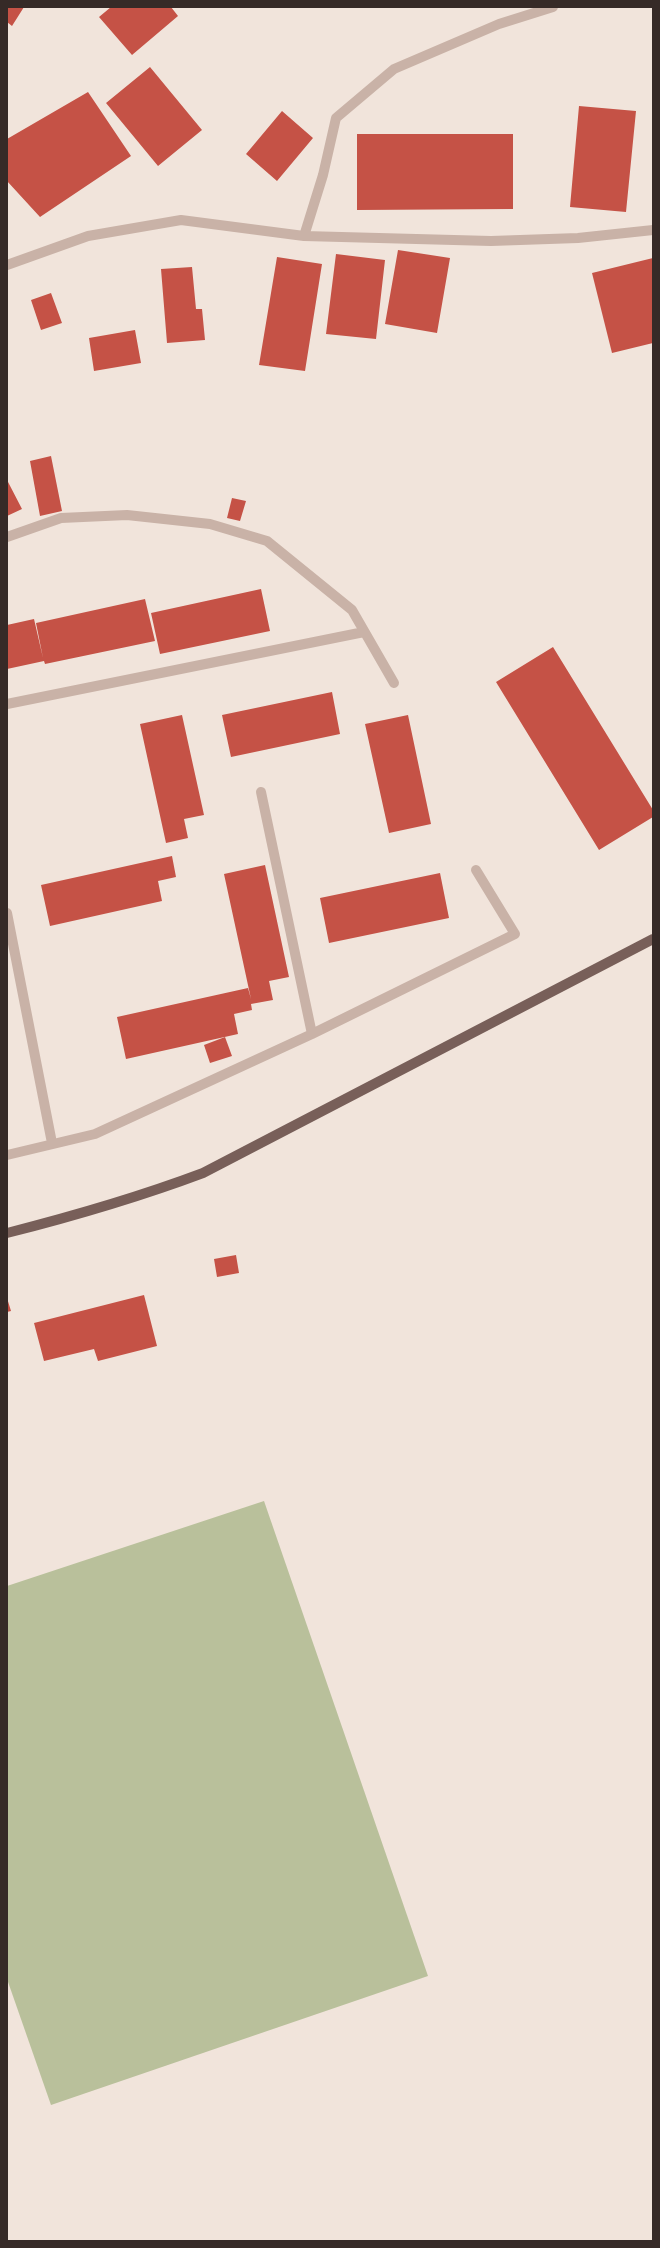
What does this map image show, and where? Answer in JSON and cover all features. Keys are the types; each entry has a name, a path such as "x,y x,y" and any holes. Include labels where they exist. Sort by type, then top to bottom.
{"main road":[{"path":"7,1233 64,1219 140,1196 203,1172 653,939"}],"street":[{"path":"304,236 323,175 336,118 394,70 499,24 554,7"},
{"path":"7,265 88,236 181,220 304,236 491,241 578,238 653,230"},
{"path":"7,537 61,518 127,515 210,524 267,541 352,610 394,683"},
{"path":"7,704 364,632"},
{"path":"261,792 312,1034"},
{"path":"7,1155 52,1143 95,1134 312,1034 515,934 476,870"},
{"path":"7,912 52,1143"}],"green space":[{"path":"264,1501 428,1976 51,2105 7,1979 7,1586"}],"building":[{"path":"7,7 24,7 12,26 7,22"},
{"path":"111,7 171,7 178,16 132,55 99,17"},
{"path":"150,67 202,130 158,166 106,103"},
{"path":"88,92 131,156 40,217 7,181 7,139"},
{"path":"579,106 636,111 626,212 570,207"},
{"path":"282,111 313,138 277,181 246,154"},
{"path":"357,134 513,134 513,209 357,210"},
{"path":"398,250 450,258 437,333 385,324"},
{"path":"336,254 385,260 376,339 326,334"},
{"path":"277,257 322,264 305,371 259,365"},
{"path":"653,258 653,343 612,353 592,273"},
{"path":"192,267 196,309 202,309 205,340 167,343 161,269"},
{"path":"51,293 62,323 41,330 31,300"},
{"path":"135,330 141,363 94,371 89,338"},
{"path":"51,456 62,511 40,516 30,461"},
{"path":"7,480 22,509 7,516"},
{"path":"232,498 246,501 240,521 227,518"},
{"path":"261,589 270,631 160,654 151,613"},
{"path":"145,599 155,641 45,664 44,661 7,669 7,625 34,619 43,658 36,623"},
{"path":"553,647 653,810 653,817 599,850 496,682"},
{"path":"332,692 340,734 231,757 222,715"},
{"path":"182,715 204,815 184,819 188,838 166,843 140,724"},
{"path":"408,715 431,824 389,833 365,724"},
{"path":"172,856 176,877 158,881 162,901 50,926 41,885"},
{"path":"265,865 289,977 269,981 273,1000 251,1004 252,1010 234,1014 238,1034 126,1059 117,1017 248,988 251,999 224,874"},
{"path":"440,873 449,918 329,943 320,898"},
{"path":"225,1037 232,1056 210,1063 204,1045"},
{"path":"236,1255 239,1273 217,1277 214,1259"},
{"path":"144,1295 157,1346 98,1361 94,1349 44,1361 34,1323"},
{"path":"7,1298 11,1311 7,1312"}]}
